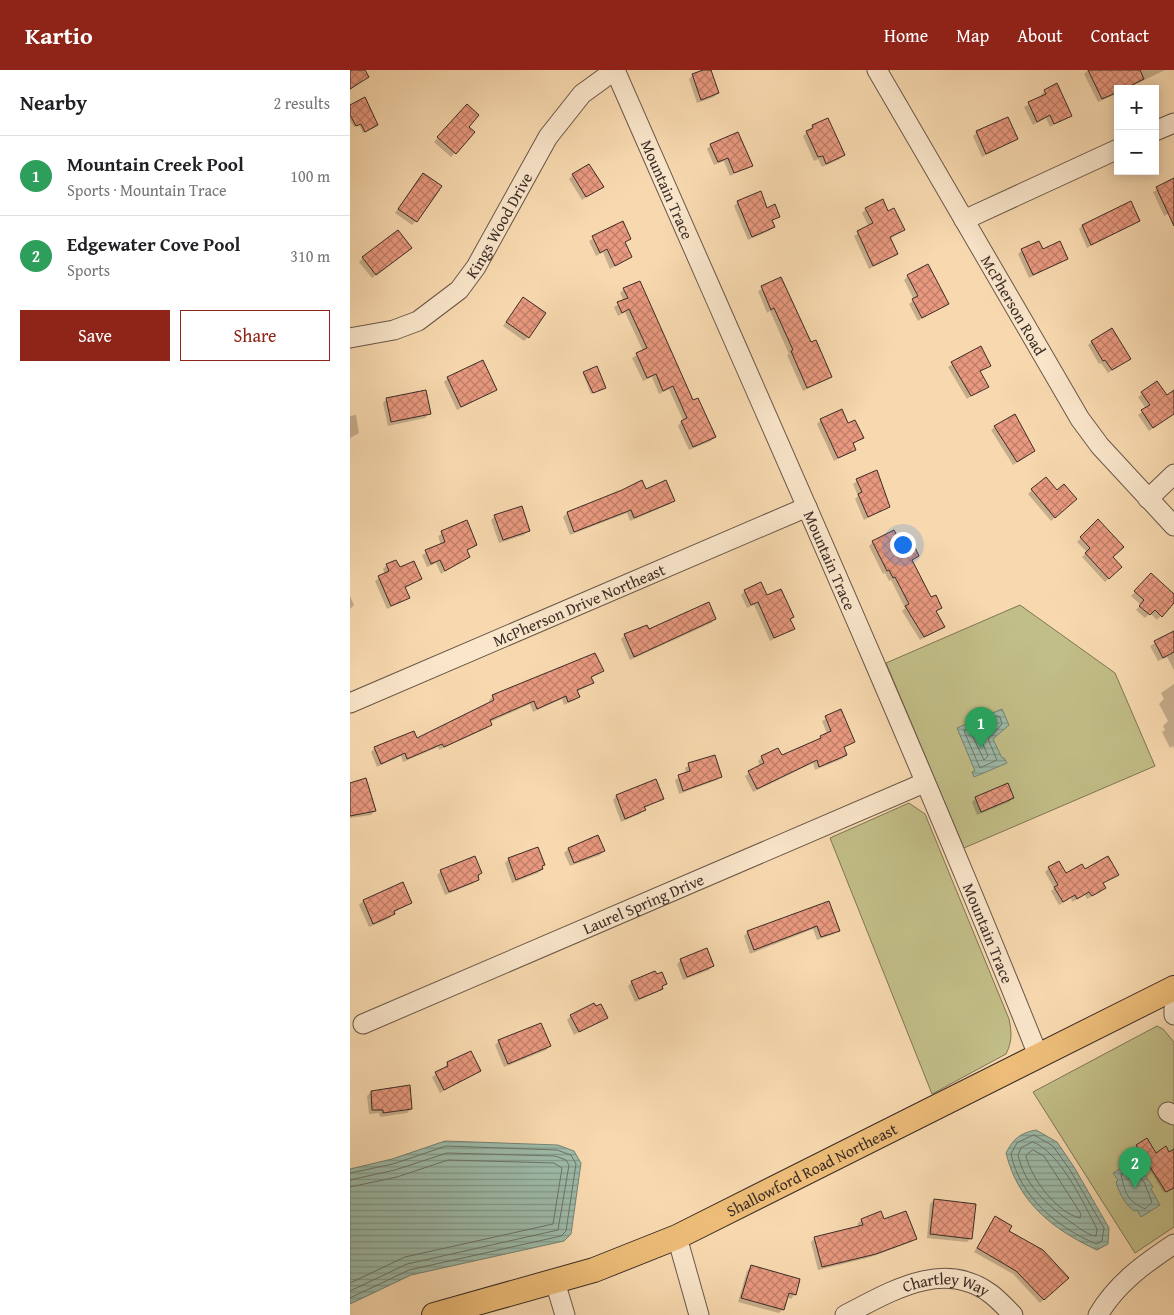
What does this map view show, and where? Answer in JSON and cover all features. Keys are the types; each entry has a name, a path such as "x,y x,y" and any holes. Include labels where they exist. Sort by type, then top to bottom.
{"main road":[{"name":"Shallowford Road Northeast","path":"434,1315 555,1282 631,1257 677,1237 1174,988"}],"street":[{"name":"Kings Wood Drive","path":"350,338 394,330 418,321 459,290 476,267 548,137 582,94 615,70"},
{"name":"Mountain Trace","path":"615,70 807,506 994,945 1038,1055"},
{"name":"McPherson Road","path":"877,70 1080,419 1100,446 1174,526"},
{"path":"1157,130 1174,123"},
{"path":"964,220 1114,151"},
{"path":"1148,500 1174,474"},
{"name":"McPherson Drive Northeast","path":"350,703 807,506"},
{"name":"Laurel Spring Drive","path":"363,1024 924,783"},
{"path":"1174,1008 1174,1015"},
{"path":"677,1237 699,1315"},
{"path":"1098,1315 1107,1300 1122,1282 1140,1266 1174,1244"},
{"name":"Chartley Way","path":"845,1315 902,1286 933,1278 975,1284 991,1294 1013,1315"},
{"path":"555,1282 565,1315"}],"shaded area":[{"path":"1020,605 1115,673 1155,766 964,848 886,663"},
{"path":"909,803 925,814 1009,1019 1011,1029 1011,1037 1006,1054 932,1094 830,838"},
{"path":"1157,1026 1163,1029 1174,1042 1174,1227 1135,1253 1033,1092"}],"water":[{"path":"1002,709 1009,725 993,739 1002,758 1007,763 974,777 972,772 975,771 957,728"},
{"path":"1036,1130 1057,1142 1074,1167 1109,1228 1108,1244 1097,1250 1065,1233 1039,1212 1019,1186 1006,1153 1018,1137"},
{"path":"445,1141 558,1145 574,1151 581,1163 571,1234 564,1241 411,1275 350,1304 350,1169 392,1159"},
{"path":"1133,1161 1142,1176 1145,1175 1153,1187 1151,1189 1160,1205 1141,1217 1137,1210 1134,1211 1123,1198 1116,1182 1118,1180 1113,1173"}],"building":[{"path":"350,70 365,70 369,77 350,89"},
{"path":"703,70 711,70 719,93 701,100 692,74"},
{"path":"1088,70 1140,70 1144,79 1132,85 1114,85 1114,94 1102,99"},
{"path":"1057,83 1072,116 1054,124 1050,115 1037,122 1028,102 1046,94 1044,90"},
{"path":"365,97 378,125 365,132 361,124 356,126 350,115 350,105"},
{"path":"467,104 479,115 469,127 475,132 456,154 437,137"},
{"path":"1008,117 1018,139 986,154 976,131"},
{"path":"828,118 845,155 826,164 823,156 818,157 806,131 813,128 812,125"},
{"path":"738,132 753,166 734,173 728,158 718,162 710,144"},
{"path":"589,164 604,187 586,197 572,174"},
{"path":"423,173 442,186 417,222 398,209"},
{"path":"1174,178 1174,226 1156,187"},
{"path":"761,191 767,208 775,204 780,217 772,220 775,227 752,237 737,201"},
{"path":"883,199 888,211 894,208 905,230 890,237 898,254 873,266 857,231 873,223 865,208"},
{"path":"1131,201 1140,221 1091,245 1082,225"},
{"path":"623,221 631,239 625,242 632,257 615,266 607,249 600,253 592,236"},
{"path":"398,230 412,248 376,275 362,257"},
{"path":"1039,241 1043,249 1060,241 1068,259 1033,275 1021,249"},
{"path":"928,264 949,304 922,318 912,299 918,296 907,275"},
{"path":"781,277 811,342 816,340 832,377 807,388 791,351 793,350 774,308 771,310 761,286"},
{"path":"640,281 693,400 698,398 716,437 693,447 681,421 687,418 673,386 663,391 656,374 647,378 636,353 647,348 629,309 622,313 617,302 628,298 623,288"},
{"path":"523,297 546,313 529,338 506,322"},
{"path":"1112,328 1131,359 1112,370 1105,360 1103,361 1091,341"},
{"path":"981,346 991,366 980,371 989,387 971,396 951,362"},
{"path":"483,360 497,390 461,407 447,377"},
{"path":"597,366 606,388 593,393 583,372"},
{"path":"1157,381 1167,395 1174,390 1174,414 1153,428 1141,410 1150,405 1141,392"},
{"path":"426,390 431,414 391,422 386,398"},
{"path":"842,409 848,423 855,420 864,438 853,443 856,450 838,458 820,419"},
{"path":"1015,414 1035,451 1017,462 994,426"},
{"path":"877,470 890,507 868,517 858,494 862,492 856,479"},
{"path":"1046,477 1057,490 1064,484 1077,499 1055,518 1031,489"},
{"path":"642,480 646,489 666,480 675,501 634,518 631,510 574,532 567,512"},
{"path":"522,506 530,531 503,540 494,515"},
{"path":"1098,519 1124,547 1113,557 1122,567 1109,579 1085,553 1090,548 1080,537"},
{"path":"467,520 477,545 467,550 470,557 445,571 440,560 431,564 425,550 445,542 441,531"},
{"path":"894,530 903,547 913,543 919,556 912,560 931,597 936,595 942,608 936,611 945,627 924,637 905,606 909,604 895,577 893,578 889,570 887,571 872,541"},
{"path":"396,560 400,567 414,561 422,579 405,587 410,598 391,606 378,576 389,571 386,564"},
{"path":"1151,573 1174,594 1174,603 1162,617 1155,610 1150,615 1139,606 1144,600 1134,591"},
{"path":"761,582 767,595 781,589 794,617 790,619 795,629 774,638 758,602 751,605 744,590"},
{"path":"709,602 716,619 634,657 624,634 647,625 649,629"},
{"path":"1174,631 1174,652 1163,658 1154,641"},
{"path":"595,653 604,671 591,677 594,683 577,690 580,697 568,702 566,696 537,709 534,701 490,720 492,725 444,747 442,744 407,759 405,753 381,764 374,747 414,731 417,738 494,700 492,695"},
{"path":"841,709 855,742 844,747 847,755 819,767 817,760 757,789 748,771 764,763 761,756 778,748 782,755 821,738 820,736 831,731 825,716"},
{"path":"715,755 722,777 683,791 678,775 690,771 688,763"},
{"path":"366,778 376,811 350,816 350,783"},
{"path":"656,779 664,799 644,807 646,810 625,819 616,795"},
{"path":"1008,783 1014,798 981,812 975,797"},
{"path":"598,835 605,851 574,863 568,848"},
{"path":"538,847 545,865 542,866 543,869 516,880 508,858"},
{"path":"475,856 482,873 478,875 479,880 449,892 440,870"},
{"path":"1108,856 1119,875 1103,883 1106,888 1092,896 1089,892 1077,899 1075,895 1063,902 1054,887 1058,885 1048,867 1059,861 1066,873 1082,864 1085,869"},
{"path":"403,882 412,903 394,911 395,914 373,924 363,900"},
{"path":"829,901 840,931 821,937 817,926 754,950 747,931"},
{"path":"707,948 714,966 687,977 680,959"},
{"path":"655,971 657,974 662,972 667,984 662,986 663,989 639,999 631,981"},
{"path":"594,1003 596,1006 601,1004 608,1018 579,1032 570,1015"},
{"path":"541,1023 551,1046 508,1064 498,1040"},
{"path":"471,1051 481,1071 444,1090 435,1072 448,1066 447,1062"},
{"path":"410,1085 412,1109 383,1113 383,1110 372,1110 371,1091"},
{"path":"1147,1138 1156,1153 1166,1146 1169,1152 1174,1149 1174,1188 1166,1192 1136,1145"},
{"path":"934,1199 976,1204 972,1239 930,1234"},
{"path":"881,1211 884,1219 906,1211 917,1239 876,1254 822,1267 814,1237 863,1225 861,1219"},
{"path":"995,1216 1012,1226 1009,1231 1043,1250 1069,1278 1044,1300 1016,1271 977,1248"},
{"path":"751,1265 800,1279 796,1295 789,1293 784,1310 741,1298"}],"place":[{"name":"Mountain Creek Pool","path":"981,748"},
{"name":"Edgewater Cove Pool","path":"1135,1188"}]}
